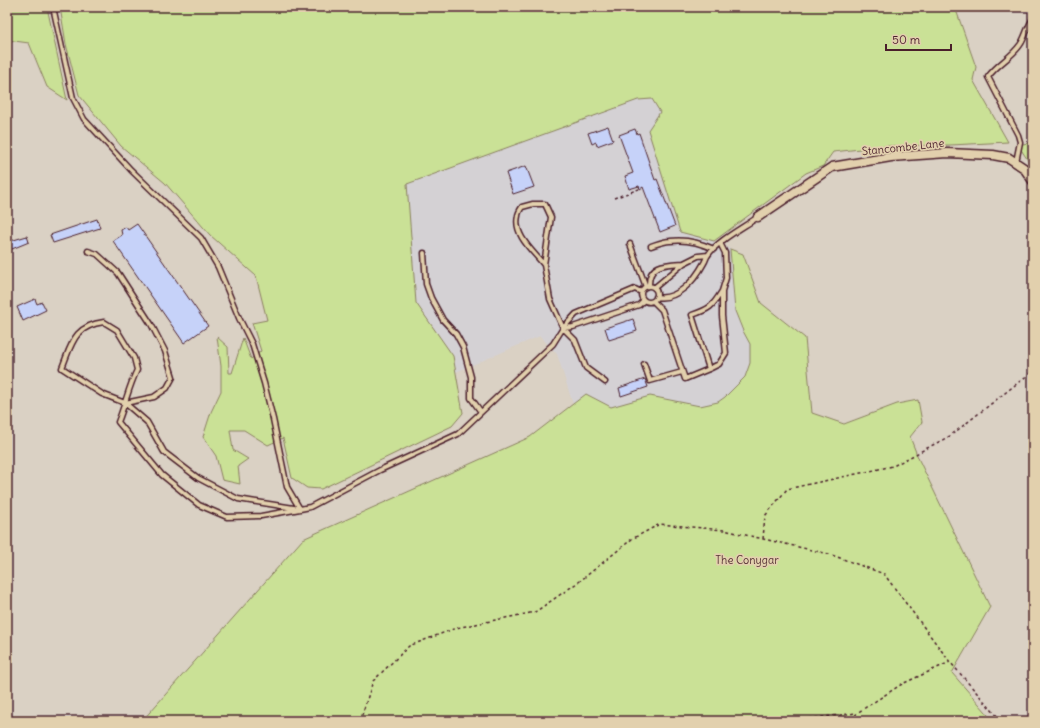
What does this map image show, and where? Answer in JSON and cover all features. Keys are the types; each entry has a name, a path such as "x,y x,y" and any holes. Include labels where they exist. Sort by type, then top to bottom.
{"street":[{"name":"Stancombe Lane","path":"758,217 832,167 891,157 947,153 993,155 1010,158 1024,168 1033,181"}],"lane":[{"path":"53,7 73,98 84,119 130,170 201,238 218,267 239,318 252,344 273,419 287,487 300,509"},
{"path":"1016,162 1020,142 1018,135 988,77 993,69 1014,53 1022,44 1033,19"},
{"path":"544,265 522,237 518,227 517,216 522,207 533,204 545,204 551,216 544,265 550,299 563,328 575,340 586,368 605,382"},
{"path":"656,297 667,298 688,284 697,274 708,255 720,243 758,217"},
{"path":"651,246 668,241 681,240 706,245 714,249"},
{"path":"709,369 692,315 707,310 713,305 722,291 726,278 725,253 720,243"},
{"path":"630,244 647,286"},
{"path":"88,252 97,254 118,273 151,324 165,351 173,377 166,388 154,397 125,403"},
{"path":"424,254 426,284 431,298 443,320 456,334 463,348 471,377 471,398 481,412"},
{"path":"654,288 684,263 698,256 708,255"},
{"path":"641,292 647,286 651,273 655,269 668,264 684,263"},
{"path":"641,292 641,296 644,300 648,302 653,301 657,292 654,288 647,286"},
{"path":"300,509 238,499 198,478 164,452 147,422 125,403 102,394 62,368 76,334 87,326 104,322 117,330 134,358 137,370 132,381 125,403 118,422 162,475 199,505 227,517 262,516 310,508 380,470 458,434 553,344 563,328 576,314 635,289 641,292"},
{"path":"653,301 662,310 685,379 719,364 726,353 722,316 722,291"},
{"path":"563,328 573,327 639,305 644,300"},
{"path":"644,364 650,381 682,372"}],"path":[{"path":"614,198 639,189"},
{"path":"763,539 765,516 787,489 893,466 950,436 1033,371"},
{"path":"360,721 374,681 409,646 456,628 535,612 580,581 632,539 660,524 724,530 829,554 884,574 950,662 997,716 999,721"},
{"path":"852,721 857,713 902,684 950,662"},
{"path":"762,721 770,718 807,719 857,713"}],"shaded area":[{"path":"652,99 660,112 680,232 714,241 730,249 735,311 750,344 750,363 745,377 718,402 700,406 650,396 611,407 586,394 573,404 557,354 540,336 456,372 453,355 416,303 407,184 638,100"}],"green space":[{"path":"7,7 47,7 67,100 47,87 29,43 7,40"},
{"path":"60,7 955,7 976,67 973,80 1008,142 887,146 833,152 823,166 806,173 714,241 680,232 648,130 660,112 652,99 638,100 407,184 416,303 453,356 463,413 452,426 321,489 307,488 292,478 283,438 268,445 244,430 230,430 233,450 248,459 238,466 240,484 222,480 216,456 203,437 211,412 221,391 221,366 217,337 228,347 229,373 232,373 243,338 251,359 261,351 252,323 267,320 256,276 210,235 165,183 121,146 79,95 66,44"},
{"path":"1033,142 1033,168 1018,145"},
{"name":"The Conygar","path":"730,249 743,254 761,303 805,338 812,413 844,424 897,404 918,400 922,422 910,437 919,460 990,607 952,673 986,712 991,721 142,721 303,539 530,437 586,394 611,407 650,396 700,406 718,402 725,397 745,377 750,363 750,344 735,311"}],"building":[{"path":"608,126 613,140 597,146 596,142 592,144 588,133"},
{"path":"635,129 637,134 639,133 655,180 657,179 675,226 660,232 643,187 640,189 639,186 629,189 625,176 633,173 619,135"},
{"path":"526,166 534,187 513,194 506,173"},
{"path":"97,219 100,228 53,243 50,235"},
{"path":"137,224 208,326 184,343 113,241 122,235 121,230 126,227 128,230"},
{"path":"27,236 29,242 7,251 7,242"},
{"path":"35,299 37,304 42,302 46,310 23,321 17,307"},
{"path":"633,319 637,331 609,340 605,328"},
{"path":"645,379 648,387 621,396 619,388"}]}
